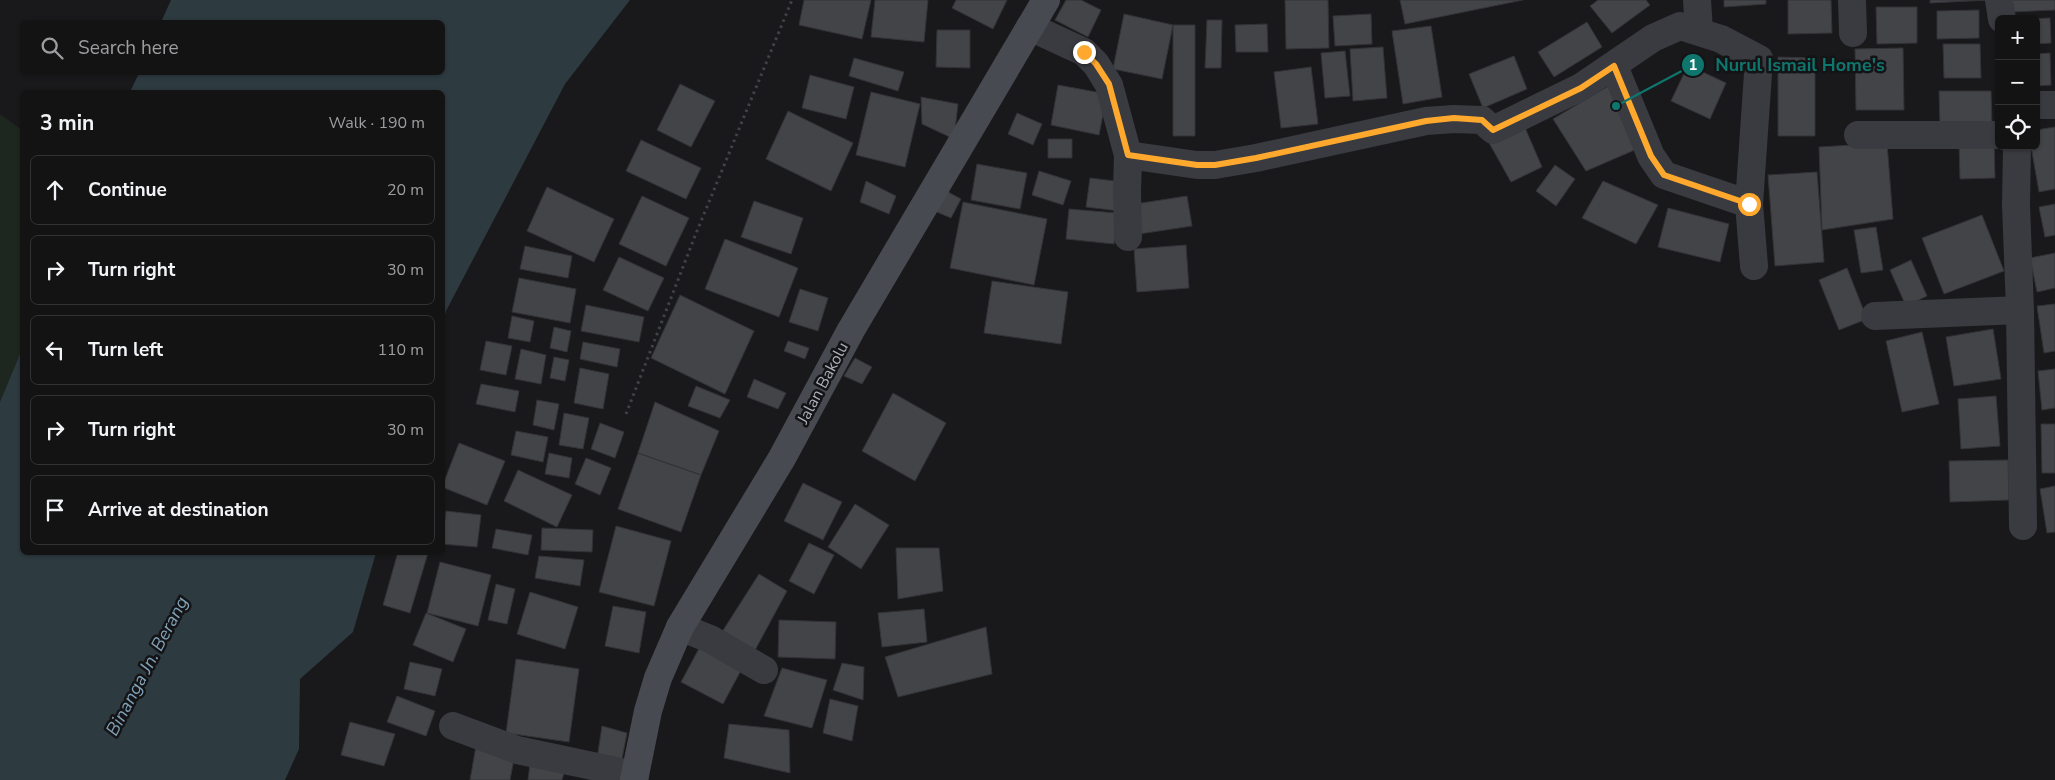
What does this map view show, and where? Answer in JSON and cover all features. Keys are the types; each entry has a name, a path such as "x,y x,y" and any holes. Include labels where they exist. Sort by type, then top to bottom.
{"main road":[{"name":"Jalan Bakolu","path":"635,777 655,686 695,633 782,458 851,330 1046,0"}],"street":[{"path":"1697,0 1699,31"},
{"path":"1852,0 1853,33"},
{"path":"1999,0 2001,15"},
{"path":"1128,155 1197,165 1215,165 1256,158 1426,121 1454,118 1482,120 1493,130 1581,88 1653,38 1680,26 1721,39 1759,58 1749,204 1754,266"},
{"path":"1030,27 1084,52 1096,64 1109,84 1128,155 1126,192 1128,237"},
{"path":"1614,66 1651,156 1664,175 1749,204"},
{"path":"2040,105 2055,105"},
{"path":"1858,135 1995,135"},
{"path":"2017,150 2016,205 2020,310 2023,526"},
{"path":"1875,316 2020,310"},
{"path":"695,633 764,670"},
{"path":"453,726 516,750 635,777"}],"path":[{"path":"626,414 677,281 792,0"}],"shaded area":[{"path":"0,114 20,129 20,354 0,402"}],"water":[{"path":"171,0 630,0 565,84 445,315 445,90 131,90 138,75 445,75 445,20 162,20"},
{"name":"Binanga Jn. Berang","path":"20,354 20,555 375,555 353,632 300,679 299,749 285,780 0,780 0,402"}],"building":[{"path":"804,0 871,0 862,39 799,25"},
{"path":"875,0 928,0 924,42 871,37"},
{"path":"956,0 1007,0 993,29 952,8"},
{"path":"1066,0 1081,0 1101,10 1088,37 1055,20"},
{"path":"1285,0 1328,0 1329,48 1286,49"},
{"path":"1400,0 1523,0 1405,24"},
{"path":"1598,0 1646,0 1650,5 1612,33 1590,6"},
{"path":"1724,0 1766,0 1766,4 1724,7"},
{"path":"1788,0 1831,0 1832,33 1788,34"},
{"path":"1930,0 1988,0 1930,3"},
{"path":"2011,0 2055,0 2055,10 2012,12"},
{"path":"1876,7 1917,7 1917,43 1877,44"},
{"path":"1979,10 1979,38 1937,39 1937,11"},
{"path":"1124,14 1173,25 1162,79 1113,69"},
{"path":"1371,14 1372,44 1335,46 1333,16"},
{"path":"2040,18 2050,18 2051,43 2040,44"},
{"path":"1207,20 1222,20 1221,68 1205,68"},
{"path":"1587,22 1602,47 1554,77 1538,52"},
{"path":"1267,24 1268,52 1236,52 1235,25"},
{"path":"1173,25 1195,25 1195,136 1173,136"},
{"path":"1431,26 1442,97 1403,104 1392,31"},
{"path":"937,30 970,30 970,68 936,67"},
{"path":"1943,44 1980,44 1981,78 1944,78"},
{"path":"1383,47 1387,98 1353,101 1350,49"},
{"path":"1903,48 1904,110 1856,110 1855,49"},
{"path":"1345,51 1350,96 1325,98 1321,53"},
{"path":"2050,53 2051,85 2040,86 2040,54"},
{"path":"1514,56 1527,89 1483,108 1469,74"},
{"path":"1778,57 1815,58 1815,136 1778,136"},
{"path":"854,58 904,72 898,91 849,76"},
{"path":"1688,65 1726,83 1710,119 1671,101"},
{"path":"1311,67 1318,124 1281,128 1274,72"},
{"path":"810,75 854,87 846,119 802,108"},
{"path":"680,84 715,101 691,147 657,130"},
{"path":"1058,85 1107,94 1099,135 1051,125"},
{"path":"1610,85 1637,149 1586,171 1553,119"},
{"path":"1939,91 1991,91 1992,124 1940,125"},
{"path":"871,92 920,104 905,167 856,155"},
{"path":"921,97 958,104 954,139 922,124"},
{"path":"788,111 853,143 831,191 766,159"},
{"path":"1017,113 1042,124 1033,145 1008,134"},
{"path":"1523,123 1542,167 1511,182 1488,141"},
{"path":"2055,127 2055,189 2039,192 2032,150 2040,150 2040,129"},
{"path":"1048,139 1072,139 1072,158 1048,158"},
{"path":"641,140 701,168 686,199 626,171"},
{"path":"1994,141 1995,178 1960,179 1959,142"},
{"path":"1887,143 1893,219 1822,230 1819,147"},
{"path":"977,164 1027,173 1020,209 971,200"},
{"path":"1555,165 1575,179 1556,206 1536,191"},
{"path":"1039,171 1071,181 1063,205 1032,195"},
{"path":"1817,172 1824,262 1775,266 1768,175"},
{"path":"1090,178 1123,182 1119,211 1086,207"},
{"path":"866,181 896,196 889,214 860,202"},
{"path":"1603,181 1658,205 1636,244 1582,218"},
{"path":"547,187 614,219 594,262 527,231"},
{"path":"939,187 961,199 951,218 932,210"},
{"path":"642,196 689,218 666,266 619,244"},
{"path":"1187,196 1192,226 1139,234 1135,204"},
{"path":"754,201 803,218 791,254 741,237"},
{"path":"963,202 1047,219 1034,285 950,268"},
{"path":"2055,204 2055,235 2045,237 2039,207"},
{"path":"1668,208 1729,224 1720,262 1658,247"},
{"path":"1069,209 1117,213 1114,244 1066,239"},
{"path":"1982,215 2004,271 1944,294 1922,238"},
{"path":"1876,227 1883,270 1861,273 1854,230"},
{"path":"725,239 798,268 779,317 705,289"},
{"path":"1186,245 1189,288 1137,292 1134,249"},
{"path":"525,246 572,256 568,278 520,269"},
{"path":"2055,253 2055,288 2037,292 2030,258"},
{"path":"619,257 664,278 648,311 603,290"},
{"path":"1911,260 1927,296 1906,306 1890,270"},
{"path":"1847,268 1867,319 1839,330 1819,280"},
{"path":"519,278 576,289 570,323 512,312"},
{"path":"992,281 1068,292 1061,344 984,333"},
{"path":"800,289 828,298 818,331 789,322"},
{"path":"680,295 754,331 725,394 651,358"},
{"path":"2055,304 2055,351 2044,353 2037,306"},
{"path":"586,305 644,317 639,342 581,331"},
{"path":"512,316 534,321 530,342 508,338"},
{"path":"554,327 571,331 567,352 550,348"},
{"path":"1993,329 2001,379 1954,386 1946,337"},
{"path":"1922,332 1939,404 1902,412 1886,341"},
{"path":"486,341 512,346 506,375 480,370"},
{"path":"788,341 809,348 805,359 784,351"},
{"path":"583,342 620,349 617,367 580,359"},
{"path":"521,349 546,355 541,384 515,379"},
{"path":"554,357 569,360 565,381 550,378"},
{"path":"855,358 872,367 862,384 844,376"},
{"path":"580,368 609,374 603,409 574,403"},
{"path":"2055,369 2055,408 2042,410 2038,371"},
{"path":"754,379 786,393 778,409 747,397"},
{"path":"481,384 519,391 515,412 476,404"},
{"path":"696,386 730,400 720,418 688,406"},
{"path":"893,393 946,423 915,481 862,451"},
{"path":"1996,396 2000,446 1961,449 1958,399"},
{"path":"537,400 559,404 554,430 533,425"},
{"path":"655,402 719,431 701,475 638,453"},
{"path":"564,413 589,418 583,449 559,445"},
{"path":"600,423 624,432 615,458 591,449"},
{"path":"2041,424 2055,424 2055,473 2042,473"},
{"path":"516,431 548,437 543,462 511,455"},
{"path":"459,443 505,461 487,505 445,488 445,479"},
{"path":"549,453 572,458 569,478 545,474"},
{"path":"638,453 701,475 681,532 618,509"},
{"path":"586,458 611,468 600,495 575,484"},
{"path":"2008,460 2009,500 1950,502 1949,461"},
{"path":"518,470 572,495 557,527 504,501"},
{"path":"803,483 842,502 823,540 784,521"},
{"path":"2055,486 2055,532 2047,533 2040,489"},
{"path":"855,504 889,525 861,569 828,547"},
{"path":"446,511 481,515 477,547 445,544"},
{"path":"616,526 671,541 654,606 599,592"},
{"path":"542,528 593,530 592,552 541,550"},
{"path":"496,529 532,535 528,555 492,548"},
{"path":"809,543 834,555 814,594 789,581"},
{"path":"896,548 939,548 943,591 898,599"},
{"path":"397,555 427,555 410,613 383,605"},
{"path":"539,556 584,560 580,586 535,578"},
{"path":"440,562 491,575 478,626 427,613"},
{"path":"759,574 787,591 754,652 722,632"},
{"path":"496,584 515,589 507,624 488,620"},
{"path":"530,592 578,607 565,649 517,634"},
{"path":"613,606 646,612 639,653 605,646"},
{"path":"924,609 927,642 882,647 878,613"},
{"path":"426,613 466,629 453,662 413,645"},
{"path":"779,620 836,622 835,659 778,657"},
{"path":"986,627 992,674 898,697 885,657"},
{"path":"703,641 745,663 723,704 681,682"},
{"path":"516,659 579,669 569,742 506,733"},
{"path":"410,662 442,669 435,696 404,689"},
{"path":"842,663 864,667 863,700 833,690"},
{"path":"782,668 827,680 812,728 764,716"},
{"path":"397,696 435,711 426,736 387,722"},
{"path":"830,699 858,706 852,741 823,733"},
{"path":"350,722 395,734 384,766 341,755"},
{"path":"729,724 789,730 790,773 724,758"},
{"path":"602,726 627,733 621,764 597,759"},
{"path":"476,746 515,754 510,780 470,780"},
{"path":"531,756 566,766 562,780 528,780"}],"place":[{"name":"Nurul Ismail Home's","path":"1616,106"}],"route":[{"path":"1084,52 1096,64 1109,84 1118,111 1128,155 1197,165 1215,165 1256,158 1426,121 1454,118 1482,120 1493,130 1581,88 1614,66 1651,156 1664,175 1749,204"}]}
